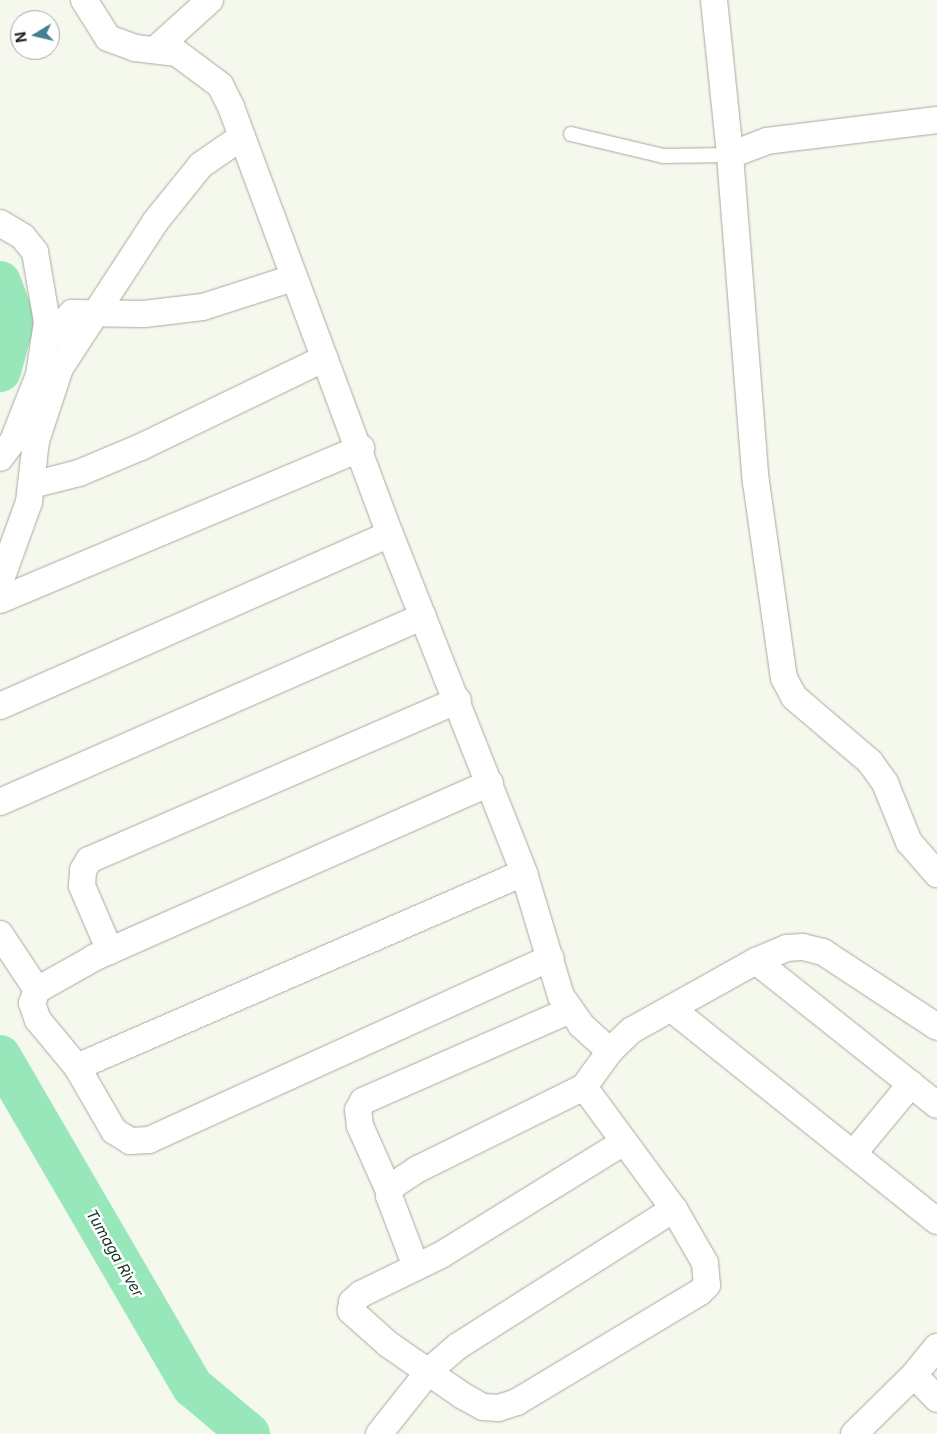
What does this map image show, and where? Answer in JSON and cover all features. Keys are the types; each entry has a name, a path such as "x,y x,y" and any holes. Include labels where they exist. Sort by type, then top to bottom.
{"street":[{"path":"84,0 108,38 135,48 156,49 177,54 220,85 232,107 240,138 293,278 361,448 390,534 458,700 524,873 551,958 554,977 570,1010 610,1051"},
{"path":"156,49 210,0"},
{"path":"714,0 730,155 756,482 784,678 794,697 870,762 885,783 909,842 937,874"},
{"path":"730,155 767,141 937,120"},
{"path":"0,582 32,485 36,440 47,399 60,368 155,222 196,172 221,148 240,138"},
{"path":"0,223 23,237 35,252 43,281 47,322 44,344 28,405 0,458"},
{"path":"44,344 72,313 144,314 203,307 293,278"},
{"path":"32,485 79,474 141,447 325,358"},
{"path":"0,600 361,448"},
{"path":"0,706 390,534"},
{"path":"0,802 422,616"},
{"path":"110,951 82,886 82,870 89,860 458,700"},
{"path":"490,783 110,951 37,990 32,1003 38,1020 77,1067 114,1131 130,1141 149,1140 551,958"},
{"path":"77,1067 524,873"},
{"path":"0,934 37,990"},
{"path":"389,1191 418,1170 584,1087 610,1051 632,1030 756,960 787,948 803,947 823,952 937,1027"},
{"path":"756,960 937,1105"},
{"path":"672,1009 937,1221"},
{"path":"416,1267 389,1191 360,1126 358,1110 363,1101 570,1010"},
{"path":"852,1154 911,1084"},
{"path":"584,1087 674,1209 709,1274 707,1285 700,1292 517,1402 483,1407 381,1337 350,1307 361,1294 416,1267 624,1142"},
{"path":"379,1434 428,1371 458,1346 674,1209"},
{"path":"854,1434 914,1375 937,1347"},
{"path":"914,1375 937,1399"}],"lane":[{"path":"571,134 663,156 730,155"}],"waterway":[{"name":"Tumaga River","path":"0,282 14,320 0,371"},
{"name":"Tumaga River","path":"0,1056 193,1387 249,1434"}]}
